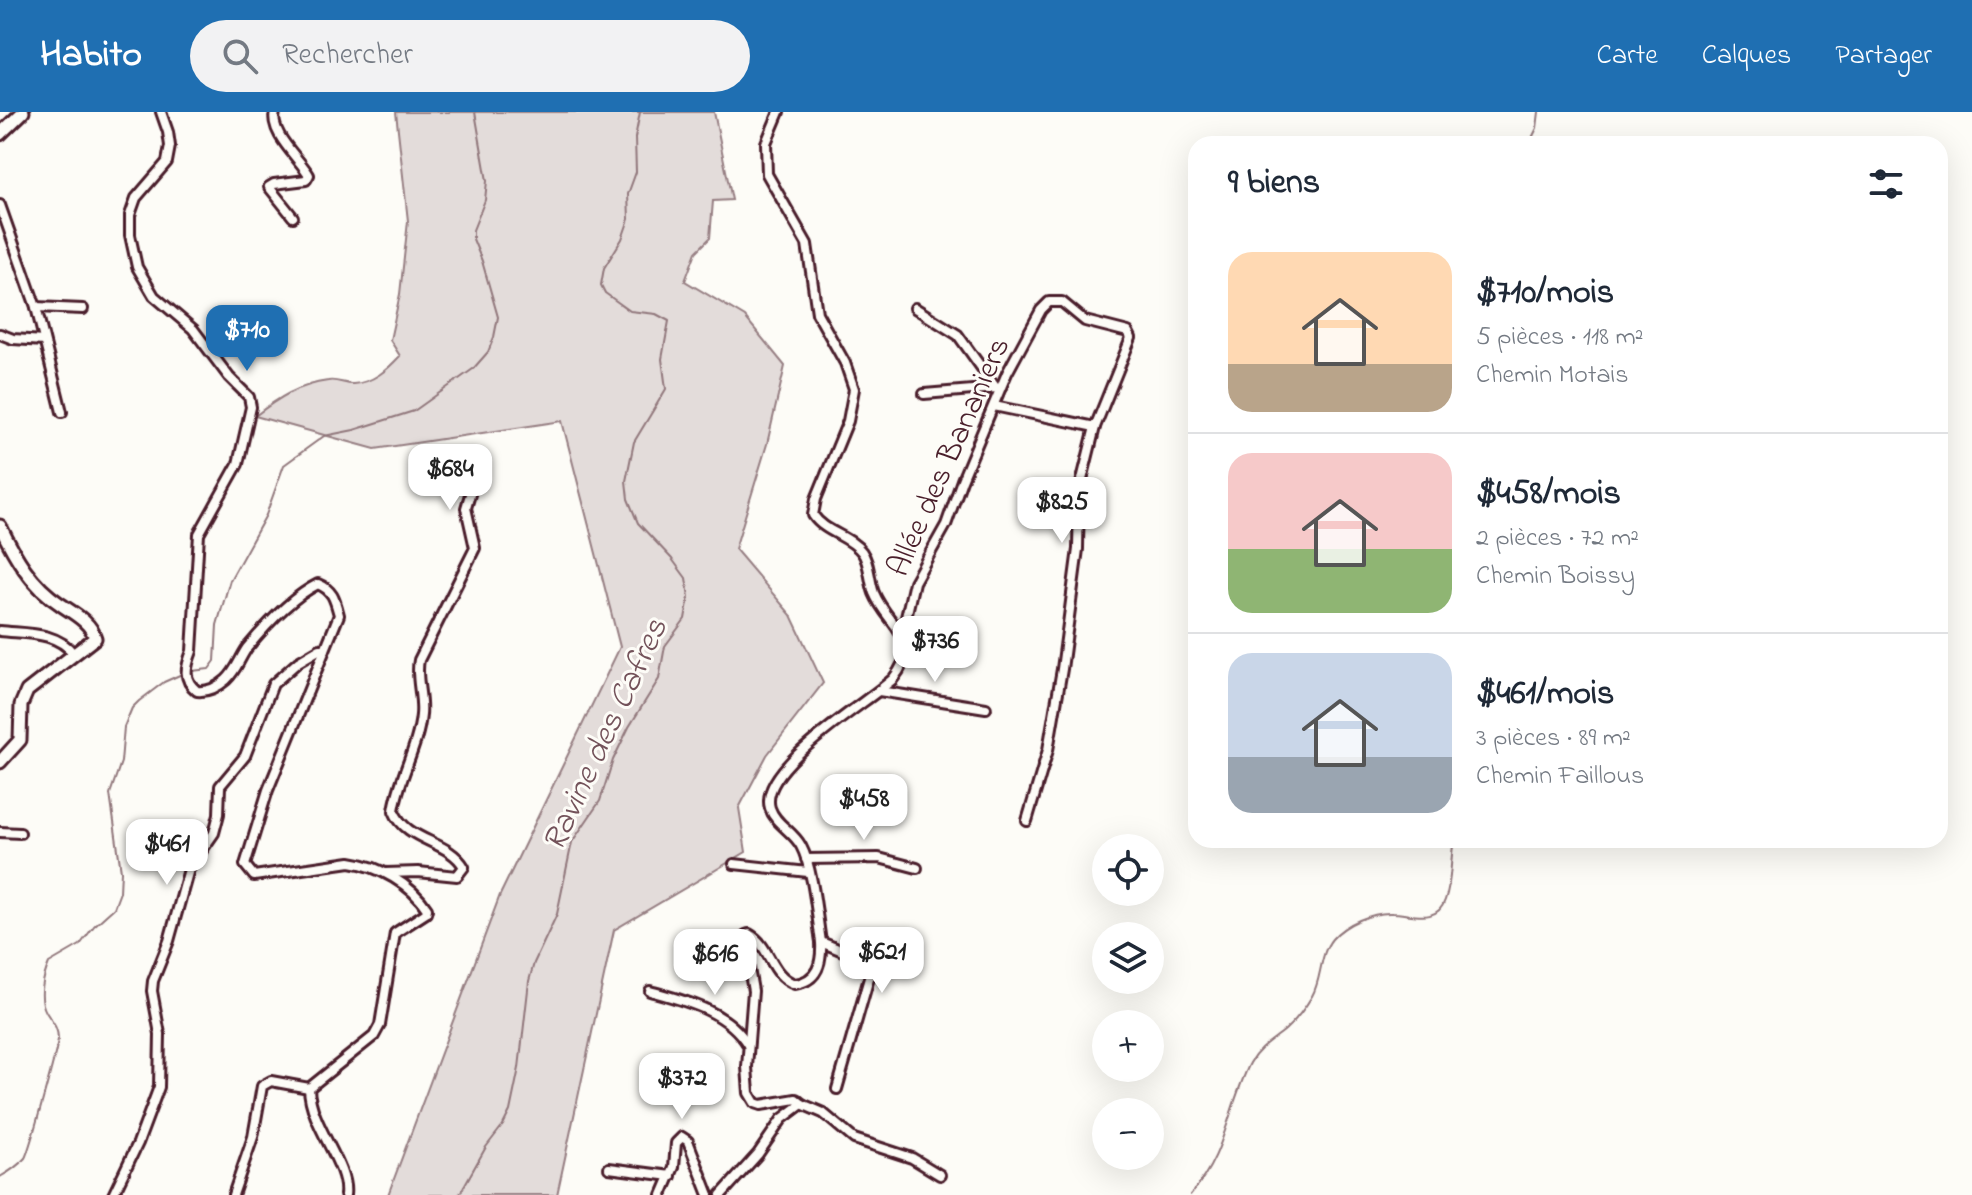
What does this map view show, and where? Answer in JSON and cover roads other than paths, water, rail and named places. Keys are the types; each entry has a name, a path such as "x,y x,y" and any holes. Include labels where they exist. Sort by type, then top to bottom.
{"main road":[{"path":"0,134 23,112"},
{"path":"0,526 20,564 37,586 95,634 93,641 27,691 21,705 20,740 0,762"}],"street":[{"path":"161,112 170,146 167,162 136,198 130,215 130,235 137,267 154,296 193,329 201,343 249,397 251,407 238,464 199,534 192,651 186,672 190,685 203,692 224,681 274,619 306,590 318,584 328,588 335,598 339,615 268,790 245,865 254,876 350,862 363,864 386,873 425,905 426,913 395,933 384,1014 374,1036 309,1088 271,1081 262,1086 253,1137 233,1195"},
{"path":"275,112 273,119 277,130 309,175 306,180 269,187 293,217"},
{"path":"779,112 766,143 764,162 767,174 807,244 817,313 845,363 854,389 848,421 816,499 813,515 862,553 874,592 902,635"},
{"path":"0,205 36,307 62,412"},
{"name":"Allée des Bananiers","path":"806,859 795,837 774,816 769,800 772,786 802,751 879,691 903,664 907,649 902,635 914,582 946,525 994,406 998,388 1041,310 1049,302 1066,303 1085,321 1130,334 1095,427"},
{"path":"36,307 83,309"},
{"path":"915,308 958,335 998,388"},
{"path":"0,334 13,339 44,341"},
{"path":"924,394 998,388"},
{"path":"994,406 1095,427 1079,492 1078,549 1048,750 1027,821"},
{"path":"386,873 457,876 464,867 456,857 402,826 394,811 421,717 419,660 475,548 466,508 473,484"},
{"path":"0,631 64,641 74,654"},
{"path":"113,1195 138,1143 159,1087 160,1034 153,981 169,941 189,869 214,833 219,814 220,786 245,756 273,684 298,662 325,649"},
{"path":"879,691 986,708"},
{"path":"0,832 20,833"},
{"path":"917,868 879,858 806,859 821,942 820,966 809,980 795,984 780,976 758,939 746,935 753,991 747,1067 751,1099 761,1105 796,1099 823,1113 854,1139 912,1158 940,1175"},
{"path":"734,864 808,872"},
{"path":"821,942 862,959 871,971 837,1089"},
{"path":"650,991 703,1007 735,1026 749,1046"},
{"path":"309,1088 314,1116 345,1177 345,1195"},
{"path":"721,1195 758,1154 782,1119 802,1104"},
{"path":"662,1195 671,1176 676,1143 682,1137 688,1141 709,1195"},
{"path":"609,1168 671,1176"}],"waterway":[{"path":"192,671 209,669 215,661 217,625 230,580 266,515 284,465 324,436 414,411 473,369 488,352 498,317 473,239 473,230 485,200 487,181 475,112"},
{"name":"Ravine des Cafres","path":"459,1195 510,1111 519,1068 529,981 557,914 572,842 600,801 613,760 659,679 665,646 685,619 689,597 686,578 638,523 628,499 626,481 634,442 666,389 662,359 669,321 656,314 630,311 605,293 601,285 604,268 622,239 629,219 628,194 636,172 635,138 640,112"},
{"path":"1533,136 1539,112"},
{"path":"0,1177 25,1158 57,1046 57,1031 42,1000 43,981 49,963 80,945 94,926 114,908 120,892 121,871 110,794 121,762 124,727 132,708 139,701 164,682 182,674"},
{"path":"1190,1195 1219,1148 1250,1063 1306,1005 1315,989 1325,952 1332,939 1351,924 1368,917 1392,913 1423,916 1436,913 1447,893 1453,848"}]}
